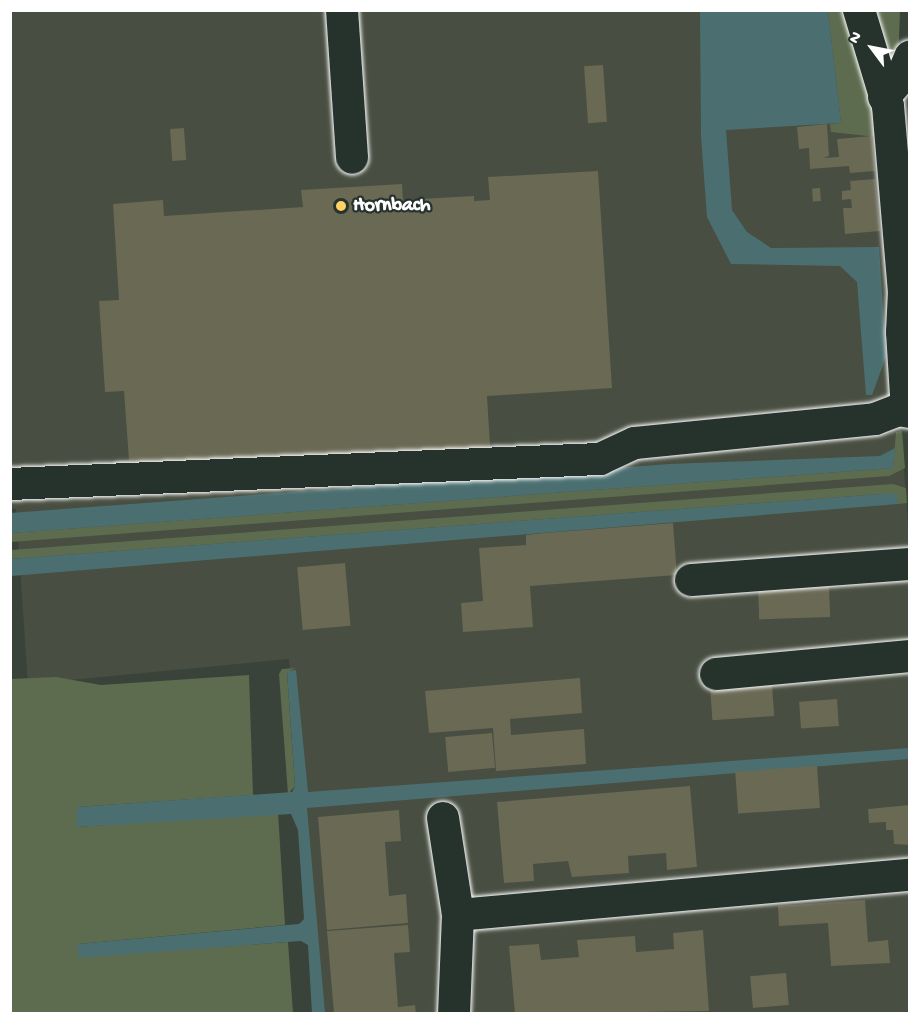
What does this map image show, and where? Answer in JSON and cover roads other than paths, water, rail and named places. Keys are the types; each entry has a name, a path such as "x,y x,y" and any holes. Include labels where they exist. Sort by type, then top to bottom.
{"street":[{"path":"342,10 352,158"},
{"path":"10,484 600,459 635,443 875,419 908,411 902,332 904,291 884,97 859,10"},
{"path":"884,97 902,76 909,57"},
{"path":"691,580 909,564"},
{"path":"716,674 909,657"},
{"path":"442,818 458,915 454,1014"},
{"path":"458,915 909,875"}],"water":[{"path":"700,11 828,11 841,123 726,130 732,210 747,232 771,248 879,247 886,357 872,395 866,395 857,282 840,266 731,264 707,217 701,136"},
{"path":"895,448 893,468 11,533 10,513 669,464 880,456"},
{"path":"897,494 898,504 11,576 11,559"},
{"path":"296,670 308,792 909,748 909,759 307,808 325,1013 312,1013 308,945 301,941 78,958 78,944 299,924 304,919 298,830 291,814 77,827 77,807 292,792 295,786 287,671"}],"place":[{"name":"Hornbach","path":"341,206"}]}
